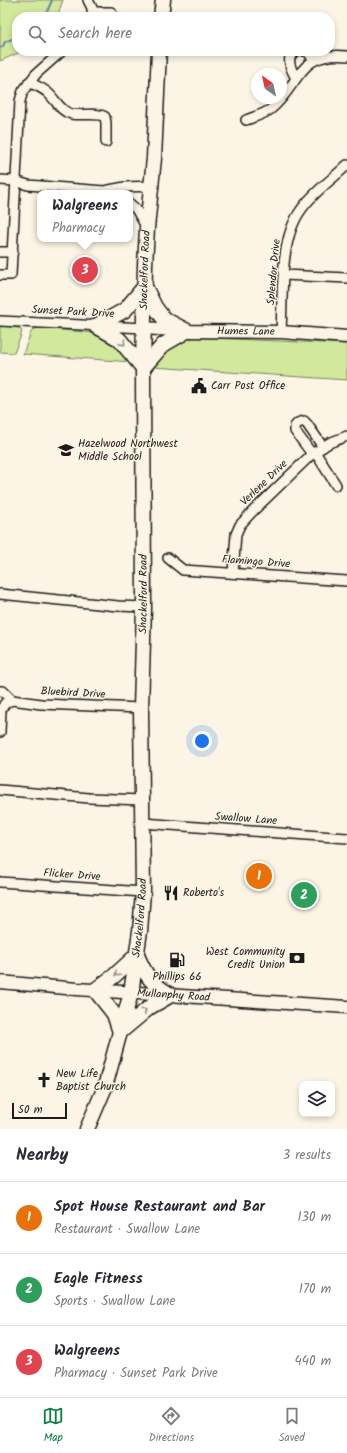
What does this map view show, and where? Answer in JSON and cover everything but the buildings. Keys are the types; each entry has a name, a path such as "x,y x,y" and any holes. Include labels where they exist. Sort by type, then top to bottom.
{"main road":[{"path":"162,12 163,0"},
{"name":"Shackelford Road","path":"87,1129 105,1087 131,993 137,955 143,892 141,708 144,606 143,368 147,228 152,186 159,56"},
{"path":"96,326 124,310 145,286 155,307 164,319 187,331"},
{"path":"96,326 119,339 143,368 163,345 187,331"},
{"path":"137,955 150,980 159,989 171,995 150,1007 120,1032 114,1014 95,990 114,976 137,955"}],"street":[{"path":"88,0 92,12"},
{"path":"0,275 11,275 20,101 23,91 29,82 56,56"},
{"path":"290,56 292,71 296,78"},
{"path":"311,56 314,60"},
{"path":"246,120 270,110 284,96 302,69 314,60 347,56"},
{"path":"29,82 43,89 69,113 78,115 102,114 105,117 106,142"},
{"name":"Splendor Drive","path":"281,332 286,241 300,210 326,183 347,165"},
{"path":"0,180 15,181 28,185 85,190"},
{"path":"115,190 125,187 152,186"},
{"path":"133,206 147,228"},
{"path":"0,252 12,252"},
{"path":"284,275 347,278"},
{"name":"Sunset Park Drive","path":"0,321 144,328"},
{"name":"Humes Lane","path":"144,328 187,331 281,332 347,337"},
{"path":"323,447 304,421 298,423 296,426 296,431 336,485"},
{"name":"Verlene Drive","path":"233,572 236,534 240,525 313,453 347,436"},
{"name":"Flamingo Drive","path":"168,558 183,570 233,572 347,581"},
{"path":"0,594 118,606 144,606"},
{"path":"0,692 3,691 4,705 0,732"},
{"name":"Bluebird Drive","path":"4,705 41,704 141,708"},
{"path":"0,790 89,798 142,800"},
{"name":"Swallow Lane","path":"143,823 347,838"},
{"name":"Flicker Drive","path":"0,882 143,892"},
{"name":"Mullanphy Road","path":"0,982 131,993 347,1007"}],"green space":[{"path":"0,0 63,0 59,12 12,12 12,56 0,61"},
{"path":"0,325 19,328 22,331 14,353 0,352"},
{"path":"40,328 107,334 131,362 23,354 31,332 34,329"},
{"path":"186,337 347,344 347,380 153,367 158,354"}],"waterway":[{"path":"47,12 52,0"},
{"path":"0,48 5,42 12,39"}],"place":[{"name":"Walgreens","path":"85,270"},
{"name":"Carr Post Office","path":"199,386"},
{"name":"Hazelwood Northwest Middle School","path":"66,450"},
{"name":"Spot House Restaurant and Bar","path":"259,876"},
{"name":"Roberto's","path":"171,893"},
{"name":"Eagle Fitness","path":"304,895"},
{"name":"West Community Credit Union","path":"297,958"},
{"name":"Phillips 66","path":"177,960"},
{"name":"New Life Baptist Church","path":"44,1080"}]}
